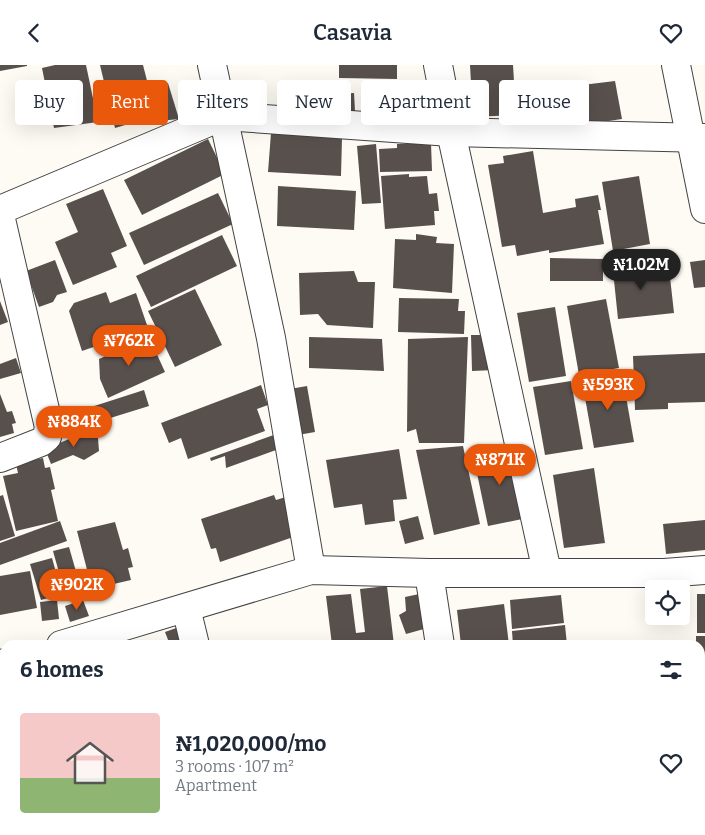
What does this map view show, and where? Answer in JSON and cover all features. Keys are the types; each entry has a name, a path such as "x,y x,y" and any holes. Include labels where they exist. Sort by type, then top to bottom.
{"street":[{"path":"212,65 215,80"},
{"path":"438,65 547,572"},
{"path":"676,65 697,138 705,209"},
{"path":"267,119 451,132 697,138"},
{"path":"0,210 202,125"},
{"path":"225,125 271,338 311,570"},
{"path":"0,215 49,427 47,437 41,442 0,458"},
{"path":"78,640 311,570 429,573 664,573 705,570"},
{"path":"429,573 439,640"},
{"path":"186,608 194,640"}],"building":[{"path":"0,65 27,65 27,66 0,71"},
{"path":"55,65 86,65 93,98 93,123 83,124 83,80 44,80 42,68"},
{"path":"100,65 143,65 147,80 104,80"},
{"path":"339,65 397,65 397,79 339,78"},
{"path":"470,65 513,65 514,80 499,80 499,116 489,116 489,80 471,80"},
{"path":"615,81 622,119 589,124 589,84"},
{"path":"168,83 178,116 178,119 168,120"},
{"path":"351,93 354,93 355,111 351,111"},
{"path":"53,125 76,125 54,128"},
{"path":"114,125 125,125 115,128"},
{"path":"271,133 342,138 341,176 268,172"},
{"path":"208,139 225,174 142,215 124,180"},
{"path":"431,143 432,171 380,172 379,149 397,148 397,144"},
{"path":"376,144 381,203 362,204 357,146"},
{"path":"533,151 543,213 576,207 575,199 598,195 601,210 598,210 604,244 549,253 549,250 517,256 515,245 502,247 488,165 504,163 503,156"},
{"path":"409,174 409,177 427,176 429,194 437,193 439,211 434,211 435,225 385,229 381,176"},
{"path":"639,176 650,244 613,251 602,182"},
{"path":"278,186 356,191 354,230 277,226"},
{"path":"103,189 127,246 111,253 117,267 73,285 55,242 78,232 66,204"},
{"path":"218,193 233,224 144,265 129,233"},
{"path":"416,234 437,237 436,243 454,244 452,293 393,288 395,239 416,240"},
{"path":"222,235 237,266 151,307 136,276"},
{"path":"550,258 603,259 603,281 550,281"},
{"path":"639,259 640,268 654,267 655,279 670,277 674,313 618,319 612,261"},
{"path":"55,260 67,292 57,295 53,302 39,307 26,271"},
{"path":"705,260 705,287 694,288 690,262"},
{"path":"354,271 358,282 375,282 373,328 327,325 318,314 300,315 299,273"},
{"path":"195,289 222,345 175,367 148,311"},
{"path":"106,292 110,303 136,293 148,328 82,351 69,311 74,303"},
{"path":"399,298 459,299 458,311 465,311 464,334 398,332"},
{"path":"606,299 619,368 579,375 567,306"},
{"path":"0,301 8,322 0,325"},
{"path":"555,307 566,376 529,382 517,313"},
{"path":"471,335 493,335 495,370 472,371"},
{"path":"149,337 165,372 108,398 100,379 99,359"},
{"path":"309,337 382,339 384,371 309,368"},
{"path":"468,337 464,443 419,443 416,429 407,432 408,339"},
{"path":"705,353 705,402 668,403 668,409 635,410 633,356"},
{"path":"16,358 21,373 0,379 0,364"},
{"path":"622,374 634,442 594,448 582,381"},
{"path":"571,381 583,449 545,455 533,387"},
{"path":"261,385 268,405 257,409 265,431 188,459 181,438 169,443 161,423"},
{"path":"307,386 315,432 298,435 290,389"},
{"path":"144,390 149,406 62,433 57,418"},
{"path":"0,394 7,412 12,411 16,423 12,424 14,433 0,437"},
{"path":"86,432 98,438 99,451 84,460 73,455 51,464 45,449"},
{"path":"282,432 287,446 226,468 225,456 211,461 210,458"},
{"path":"512,445 527,518 488,526 473,454"},
{"path":"463,446 480,524 434,535 416,450"},
{"path":"399,449 407,499 393,500 395,521 365,525 362,504 334,508 326,460"},
{"path":"43,458 45,468 50,467 55,489 51,490 58,521 16,531 3,476 18,473 16,464"},
{"path":"594,468 605,543 564,548 553,475"},
{"path":"3,495 15,536 0,541 0,496"},
{"path":"274,495 276,500 289,496 302,534 220,562 216,548 211,549 201,519"},
{"path":"418,516 424,539 405,544 399,521"},
{"path":"705,520 705,550 666,554 663,524"},
{"path":"60,521 67,541 0,565 0,543"},
{"path":"115,522 123,550 128,548 133,567 128,568 131,580 92,589 77,531"},
{"path":"69,547 83,596 67,601 53,551"},
{"path":"52,558 62,594 41,600 30,564"},
{"path":"30,571 37,608 0,615 0,576"},
{"path":"387,586 393,640 331,640 326,596 351,594 356,633 365,632 360,589"},
{"path":"424,593 431,627 406,634 399,615 406,611 405,597"},
{"path":"697,594 705,594 705,633 697,633"},
{"path":"561,595 564,623 512,629 510,600"},
{"path":"57,600 59,619 42,621 40,602"},
{"path":"83,600 89,616 70,622 65,606"},
{"path":"504,604 508,640 460,640 457,610"},
{"path":"565,625 566,640 513,640 512,631"},
{"path":"179,627 183,640 168,640 165,632"},
{"path":"696,636 705,636 705,640 696,640"}]}
